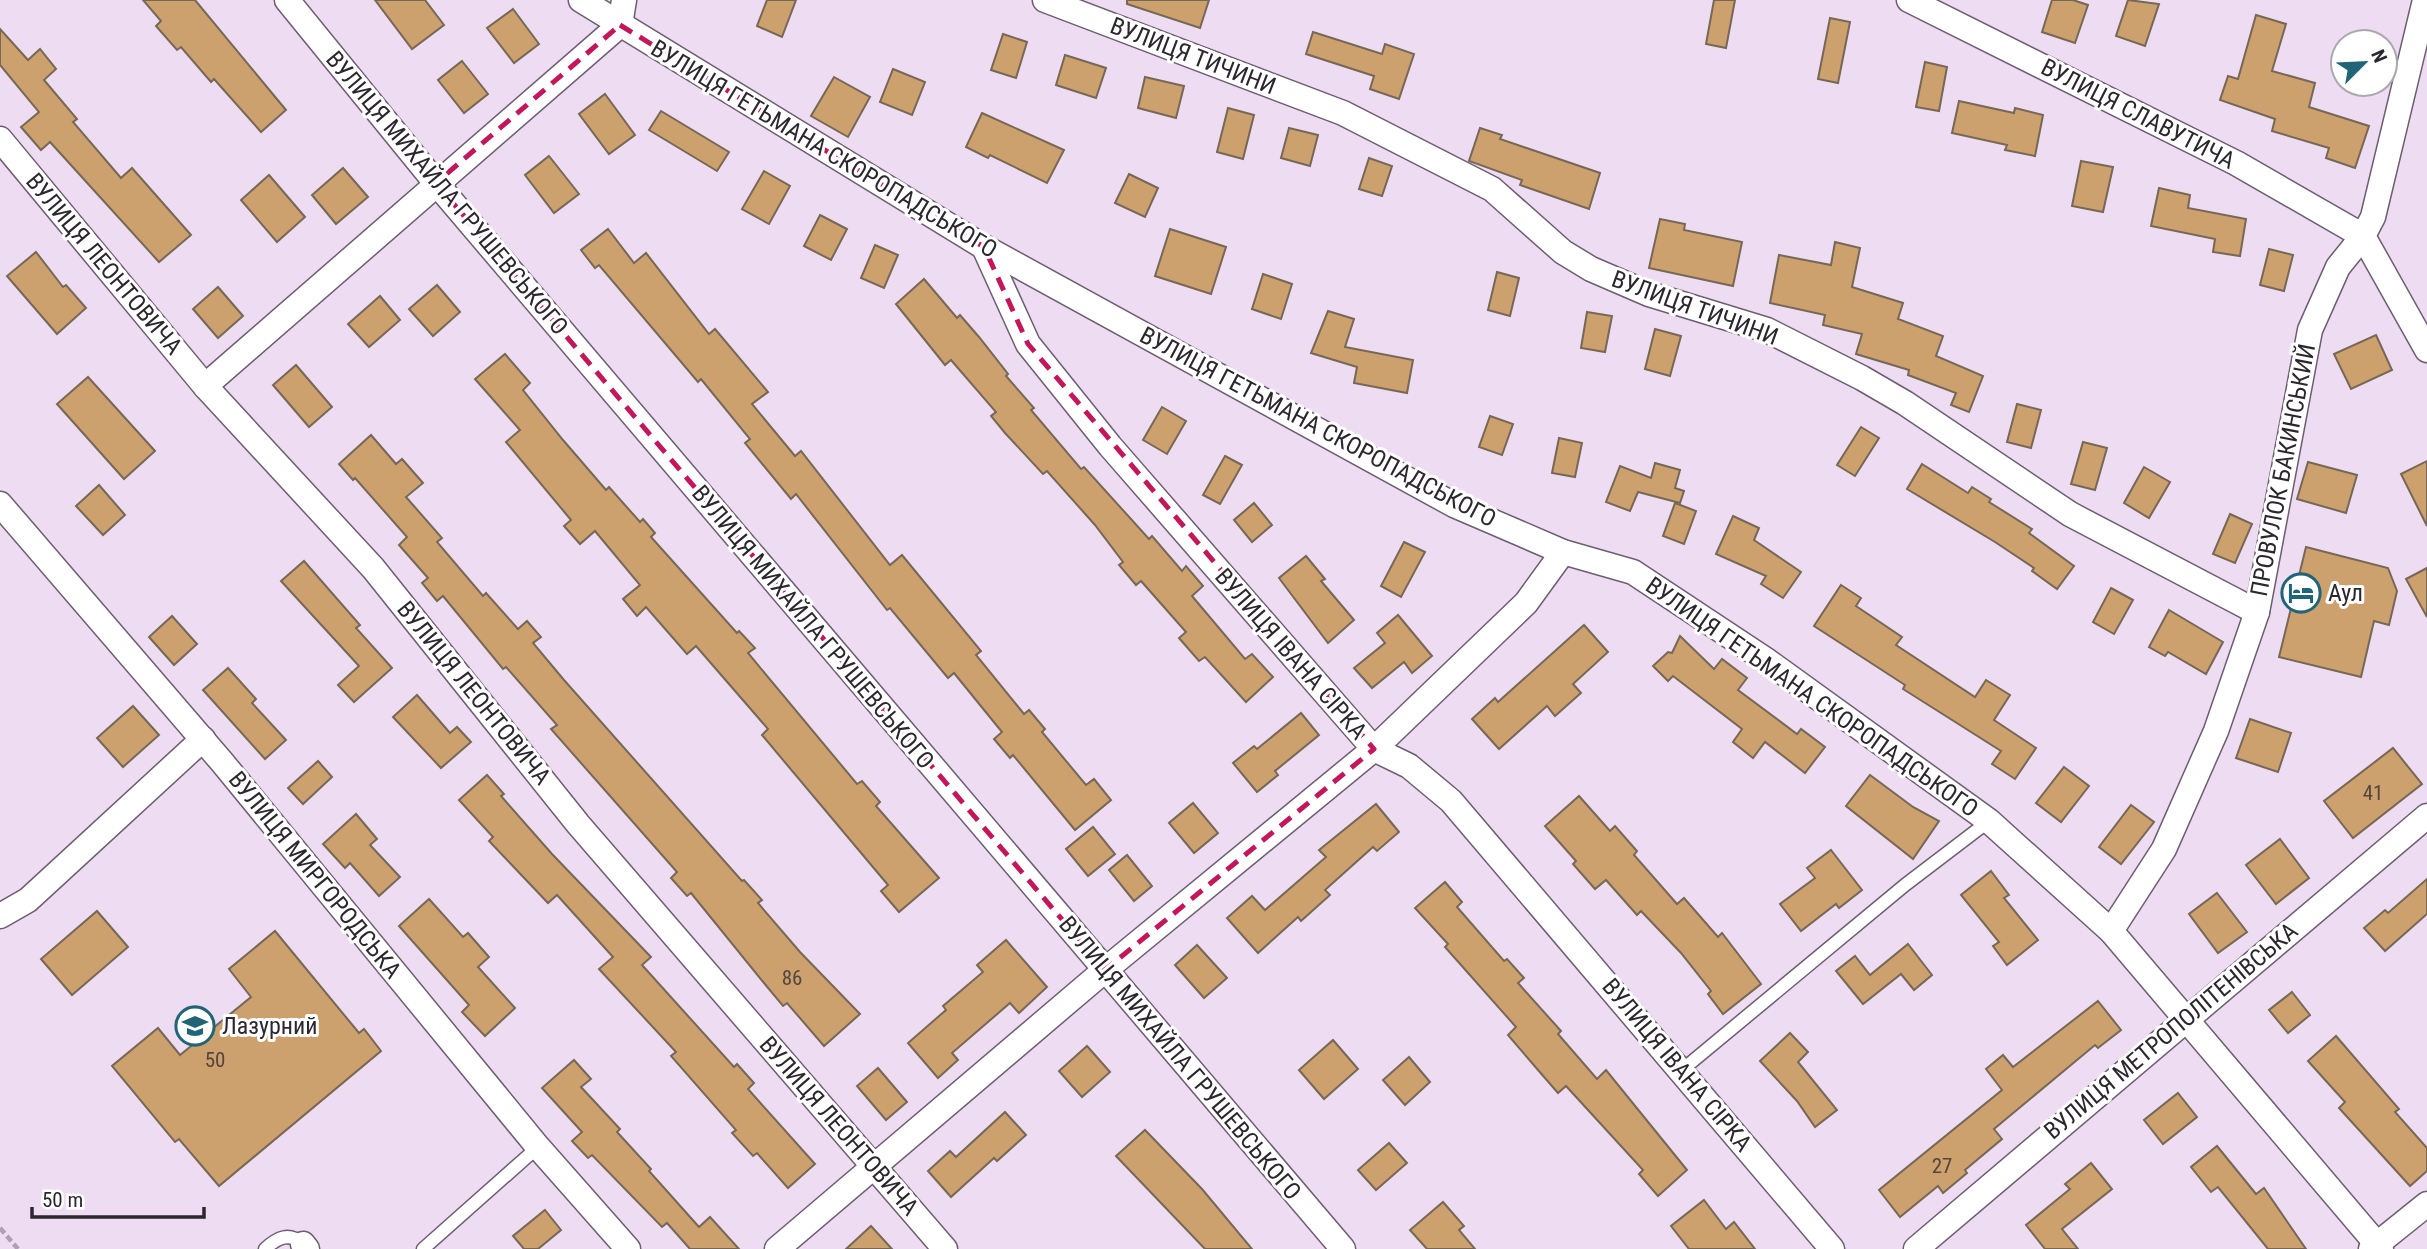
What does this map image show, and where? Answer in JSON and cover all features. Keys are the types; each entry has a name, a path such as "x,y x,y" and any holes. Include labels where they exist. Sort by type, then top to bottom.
{"street":[{"name":"ВУЛИЦЯ МИХАЙЛА ГРУШЕВСЬКОГО","path":"287,0 436,183 1343,1249"},
{"name":"ВУЛИЦЯ ГЕТЬМАНА СКОРОПАДСЬКОГО","path":"581,0 984,247 1454,505 1563,552 1633,572 1766,660 1989,821 2111,932 2377,1247"},
{"path":"205,386 620,26 624,0"},
{"name":"ВУЛИЦЯ ТИЧИНИ","path":"1045,0 1343,113 1492,189 1563,252 1591,269 1650,294 1767,330 1862,378 1905,403 2070,514 2257,612"},
{"name":"ВУЛИЦЯ СЛАВУТИЧА","path":"1909,0 2236,163 2363,236"},
{"name":"ПРОВУЛОК БАКИНСЬКИЙ","path":"2111,932 2164,849 2216,731 2257,612 2310,330 2338,267 2363,236 2374,217 2425,0"},
{"name":"ВУЛИЦЯ ЛЕОНТОВИЧА","path":"0,139 205,386 373,568 578,824 945,1249"},
{"path":"2363,236 2427,350"},
{"name":"ВУЛИЦЯ ІВАНА СІРКА","path":"984,247 1028,344 1119,456 1374,749 1409,766 1451,801 1832,1249"},
{"name":"ВУЛИЦЯ МИРГОРОДСЬКА","path":"0,504 203,739 538,1147 628,1249"},
{"path":"777,1249 1105,970 1374,749 1527,603 1563,552"},
{"path":"0,916 29,900 203,739"},
{"name":"ВУЛИЦЯ МЕТРОПОЛІТЕНІВСЬКА","path":"1916,1249 2185,1018 2427,816"},
{"path":"2377,1247 2427,1204"}],"lane":[{"path":"1682,1070 1905,885 1989,821"},
{"path":"423,1249 538,1147"},
{"path":"265,1249 279,1238 288,1236 305,1247"}],"path":[{"path":"0,1228 18,1249"}],"highlighted area":[{"path":"620,25 984,247 1028,344 1374,749 1105,970 436,183"}],"building":[{"path":"143,0 195,0 286,110 261,132 214,79 211,82 181,47 177,50 156,26 161,21"},
{"path":"375,0 425,0 444,25 412,49"},
{"path":"767,0 796,0 782,37 757,26"},
{"path":"1127,0 1209,0 1200,28 1127,4"},
{"path":"1714,0 1735,0 1726,48 1706,44"},
{"path":"2052,0 2073,0 2088,5 2075,43 2042,32"},
{"path":"2128,0 2159,4 2145,46 2116,36"},
{"path":"513,9 539,44 514,63 487,28"},
{"path":"2256,15 2286,24 2272,71 2315,83 2309,107 2369,126 2355,168 2326,158 2329,148 2272,131 2275,119 2220,100 2228,76 2238,79"},
{"path":"1830,18 1850,22 1838,83 1818,79"},
{"path":"0,29 28,60 40,49 56,69 44,80 77,119 73,122 121,178 132,168 191,235 159,262 50,142 41,150 21,127 39,112 0,65"},
{"path":"1313,32 1382,54 1385,44 1414,54 1399,99 1370,89 1374,76 1306,54"},
{"path":"1003,34 1027,42 1016,78 991,70"},
{"path":"1065,55 1106,68 1096,98 1056,85"},
{"path":"462,61 488,94 464,113 438,80"},
{"path":"1925,62 1947,67 1939,111 1916,107"},
{"path":"893,69 925,82 912,115 880,102"},
{"path":"834,77 870,97 848,137 811,116"},
{"path":"1145,77 1184,86 1176,118 1138,108"},
{"path":"605,94 635,135 609,154 579,114"},
{"path":"1959,101 2014,113 2015,108 2043,115 2035,156 2005,150 2007,145 1952,133"},
{"path":"1228,108 1254,115 1243,159 1217,152"},
{"path":"661,111 729,152 717,171 649,130"},
{"path":"982,113 1064,150 1047,183 990,155 988,158 966,147"},
{"path":"1289,128 1318,135 1310,166 1281,158"},
{"path":"1480,128 1502,135 1500,139 1600,173 1589,209 1520,185 1522,180 1469,161"},
{"path":"549,156 579,194 554,213 525,175"},
{"path":"1369,158 1392,166 1382,196 1359,189"},
{"path":"2081,161 2113,167 2103,212 2072,206"},
{"path":"343,168 368,197 336,224 312,195"},
{"path":"764,171 790,186 769,224 742,209"},
{"path":"1129,174 1158,188 1145,217 1115,203"},
{"path":"269,175 305,217 277,242 241,200"},
{"path":"2159,188 2190,195 2188,208 2246,219 2240,256 2213,252 2215,239 2151,226"},
{"path":"820,215 847,229 831,260 804,246"},
{"path":"1660,219 1685,224 1684,230 1742,242 1733,286 1649,268"},
{"path":"608,229 634,263 646,253 709,334 715,329 768,392 752,404 795,456 801,451 890,565 902,555 981,651 976,655 1024,714 1029,710 1045,729 1042,732 1086,785 1094,779 1111,800 1075,830 1013,755 1010,758 994,739 1002,732 954,673 948,678 890,608 887,610 796,494 791,499 745,443 750,439 701,379 698,382 599,265 595,268 581,250"},
{"path":"1170,229 1226,247 1211,294 1155,276"},
{"path":"1835,242 1860,248 1852,287 1903,303 1898,319 1943,336 1936,356 1983,376 1969,412 1951,405 1956,393 1908,375 1909,370 1856,354 1862,334 1823,325 1825,315 1770,303 1779,255 1831,265"},
{"path":"875,245 898,255 884,288 861,278"},
{"path":"2269,249 2293,255 2284,291 2260,285"},
{"path":"36,252 63,287 66,285 86,308 57,334 7,276"},
{"path":"1497,272 1519,278 1510,316 1488,310"},
{"path":"1263,274 1292,284 1281,319 1252,309"},
{"path":"924,279 957,318 960,315 979,337 1008,374 1006,376 1034,408 1031,410 1081,469 1084,467 1149,539 1152,536 1182,571 1186,566 1203,586 1192,596 1245,659 1252,654 1273,677 1246,702 1205,657 1199,661 1179,638 1186,632 1141,581 1136,585 1119,565 1123,562 1095,525 1047,471 1043,474 1005,433 991,416 996,412 951,360 945,365 896,304"},
{"path":"437,285 460,312 433,336 409,309"},
{"path":"218,287 243,316 218,338 193,309"},
{"path":"380,296 400,320 369,347 348,324"},
{"path":"1328,311 1354,319 1345,347 1413,360 1407,393 1354,383 1357,367 1311,353"},
{"path":"1587,312 1612,316 1605,352 1581,348"},
{"path":"1655,329 1681,336 1670,376 1645,369"},
{"path":"2376,335 2392,370 2351,389 2334,354"},
{"path":"505,354 530,383 523,390 563,440 606,490 609,487 640,522 643,519 655,533 651,537 737,633 739,631 755,648 748,653 857,784 862,781 880,802 876,806 939,878 899,912 881,891 888,885 762,735 768,729 696,646 687,654 646,607 637,616 623,599 640,585 595,531 580,544 564,526 571,520 506,442 520,430 475,379"},
{"path":"296,365 332,407 309,427 273,385"},
{"path":"88,377 155,451 124,479 57,404"},
{"path":"2017,404 2041,410 2031,448 2007,442"},
{"path":"1162,407 1186,421 1167,454 1143,440"},
{"path":"1490,416 1513,424 1502,455 1479,447"},
{"path":"1861,427 1879,438 1855,476 1837,465"},
{"path":"371,435 396,464 402,459 423,483 406,497 442,538 437,542 483,596 486,593 518,629 527,621 541,637 533,643 564,680 742,881 744,880 762,900 758,903 800,952 860,1014 824,1046 787,1003 783,1006 691,893 687,896 671,878 677,872 551,729 557,725 506,667 503,669 443,596 437,601 422,583 428,578 399,545 407,537 355,478 353,480 339,464"},
{"path":"1559,438 1582,443 1575,477 1552,473"},
{"path":"2083,442 2107,448 2095,490 2071,484"},
{"path":"1225,456 1242,465 1220,504 1203,495"},
{"path":"2427,461 2427,526 2401,474"},
{"path":"2308,462 2357,475 2346,513 2297,499"},
{"path":"1655,463 1680,470 1675,488 1684,491 1680,503 1638,492 1630,511 1606,502 1620,466 1651,478"},
{"path":"1922,464 1968,493 1972,487 1991,499 1989,502 2032,529 2029,533 2074,566 2057,589 2032,571 2034,568 1995,542 1907,489"},
{"path":"2144,467 2170,482 2149,518 2124,503"},
{"path":"99,485 125,515 103,535 76,506"},
{"path":"1254,503 1272,525 1252,542 1234,520"},
{"path":"1675,503 1696,511 1684,544 1663,536"},
{"path":"2230,514 2252,524 2235,563 2213,554"},
{"path":"1733,516 1759,528 1754,540 1801,572 1783,598 1761,584 1766,576 1716,554"},
{"path":"1404,542 1425,552 1401,597 1381,586"},
{"path":"2306,547 2388,568 2397,591 2389,625 2374,621 2361,677 2279,657"},
{"path":"1306,556 1325,579 1321,581 1354,620 1328,643 1279,578"},
{"path":"304,561 360,625 356,628 392,668 354,702 338,685 359,666 281,581"},
{"path":"2427,568 2427,617 2406,579"},
{"path":"1841,585 1861,598 1856,606 1902,637 1896,645 1975,697 1986,680 2010,695 1994,720 2036,748 2015,779 1992,764 2001,751 1903,689 1905,685 1814,626"},
{"path":"2111,588 2133,600 2114,634 2093,622"},
{"path":"2169,610 2223,642 2206,674 2168,652 2165,656 2149,647"},
{"path":"1398,615 1432,656 1412,673 1404,662 1372,688 1354,668 1385,643 1377,633"},
{"path":"172,616 197,644 174,665 149,637"},
{"path":"1584,625 1608,652 1573,684 1581,693 1555,716 1547,706 1499,749 1472,719 1495,698 1498,702"},
{"path":"1680,636 1714,669 1722,659 1747,678 1738,690 1797,734 1801,729 1825,747 1805,773 1765,742 1753,758 1733,742 1742,729 1673,676 1668,681 1653,666 1668,652 1672,653"},
{"path":"228,668 256,699 252,703 286,740 265,759 203,690"},
{"path":"417,695 450,733 457,727 471,742 441,768 393,717"},
{"path":"133,706 159,735 123,767 97,738"},
{"path":"1301,713 1319,735 1275,771 1278,775 1257,792 1233,763 1254,746 1257,749"},
{"path":"2250,719 2291,733 2278,772 2236,758"},
{"path":"2393,748 2422,784 2353,838 2324,801"},
{"path":"318,761 332,777 303,804 288,788"},
{"path":"2064,767 2089,786 2061,822 2036,803"},
{"path":"487,775 504,794 501,796 552,854 651,957 642,965 734,1067 737,1064 754,1083 748,1089 815,1164 788,1188 757,1153 753,1156 732,1133 736,1130 671,1056 676,1052 599,969 613,957 557,895 548,903 489,841 493,837 459,800"},
{"path":"1870,775 1913,807 1939,821 1913,859 1846,806"},
{"path":"1579,796 1610,831 1615,826 1637,851 1634,855 1677,904 1684,898 1718,937 1722,933 1761,984 1723,1014 1708,994 1711,991 1681,953 1641,911 1637,915 1606,880 1595,889 1573,864 1576,861 1545,826"},
{"path":"1193,803 1218,833 1194,853 1169,823"},
{"path":"1376,804 1399,832 1377,851 1373,847 1325,890 1330,895 1301,921 1298,917 1258,953 1227,918 1252,896 1265,910 1326,857 1319,850"},
{"path":"2131,805 2154,822 2121,864 2099,847"},
{"path":"356,814 377,839 370,845 400,877 379,896 350,863 345,868 323,844"},
{"path":"1093,827 1115,854 1088,876 1066,849"},
{"path":"2280,839 2309,878 2276,904 2246,865"},
{"path":"1831,850 1862,890 1839,908 1836,904 1801,931 1780,904 1815,878 1807,868"},
{"path":"1127,855 1152,886 1134,901 1109,870"},
{"path":"1991,871 2009,895 2004,898 2038,940 2007,965 1993,946 1999,942 1961,895"},
{"path":"2427,879 2427,914 2385,951 2364,928 2385,910 2388,913"},
{"path":"1445,882 1462,902 1457,907 1504,961 1507,959 1524,978 1518,983 1561,1031 1558,1034 1597,1079 1606,1070 1687,1170 1658,1196 1639,1174 1643,1170 1566,1086 1558,1093 1508,1035 1516,1027 1445,947 1448,944 1415,908"},
{"path":"2217,893 2247,932 2218,953 2189,914"},
{"path":"429,899 463,937 468,933 489,957 478,967 515,1008 485,1036 462,1012 469,1005 399,926"},
{"path":"97,911 128,947 72,995 41,959"},
{"path":"275,931 359,1033 364,1029 381,1051 219,1186 179,1139 175,1142 112,1066 158,1028 180,1055 251,997 229,969"},
{"path":"1006,940 1047,987 1019,1013 1010,1003 952,1053 958,1060 938,1078 908,1043 946,1010 943,1006 983,972 977,965"},
{"path":"1908,944 1932,975 1914,990 1901,974 1863,1004 1836,971 1855,956 1870,975"},
{"path":"1197,945 1227,978 1204,998 1175,965"},
{"path":"2292,992 2310,1015 2288,1033 2269,1010"},
{"path":"2098,1001 2121,1030 2098,1048 2095,1045 1994,1129 2002,1139 1965,1170 1967,1173 1943,1193 1938,1186 1900,1217 1879,1190 2002,1090 1986,1069 2003,1055 2013,1067"},
{"path":"1790,1033 1808,1052 1798,1062 1837,1110 1815,1127 1797,1101 1760,1061"},
{"path":"2336,1036 2399,1109 2395,1112 2427,1148 2427,1171 2410,1186 2339,1108 2345,1102 2308,1061"},
{"path":"1333,1040 1358,1069 1324,1099 1299,1070"},
{"path":"1087,1046 1110,1072 1082,1097 1059,1071"},
{"path":"1409,1057 1430,1082 1405,1105 1383,1080"},
{"path":"574,1060 591,1079 581,1087 620,1129 617,1132 651,1169 649,1171 699,1227 710,1217 739,1249 690,1249 667,1223 662,1227 592,1155 588,1158 572,1141 582,1132 542,1088"},
{"path":"878,1068 907,1102 886,1120 857,1086"},
{"path":"2178,1093 2197,1117 2163,1144 2144,1120"},
{"path":"1005,1112 1026,1135 997,1161 994,1158 951,1197 928,1171 950,1151 956,1157"},
{"path":"1145,1130 1202,1189 1252,1249 1205,1249 1116,1156"},
{"path":"1389,1143 1407,1163 1376,1190 1358,1170"},
{"path":"2217,1146 2256,1194 2264,1188 2306,1249 2268,1249 2218,1187 2211,1192 2191,1167"},
{"path":"2091,1163 2112,1189 2062,1229 2078,1249 2045,1249 2026,1225 2070,1189 2065,1184"},
{"path":"1704,1200 1726,1229 1734,1222 1755,1249 1689,1249 1671,1226"},
{"path":"1443,1202 1464,1226 1459,1230 1475,1249 1427,1249 1410,1230"},
{"path":"545,1210 561,1230 538,1249 524,1249 513,1236"},
{"path":"871,1226 892,1249 846,1249"}],"place":[{"name":"Аул","path":"2301,593"},
{"name":"Лазурний","path":"195,1026"}]}
